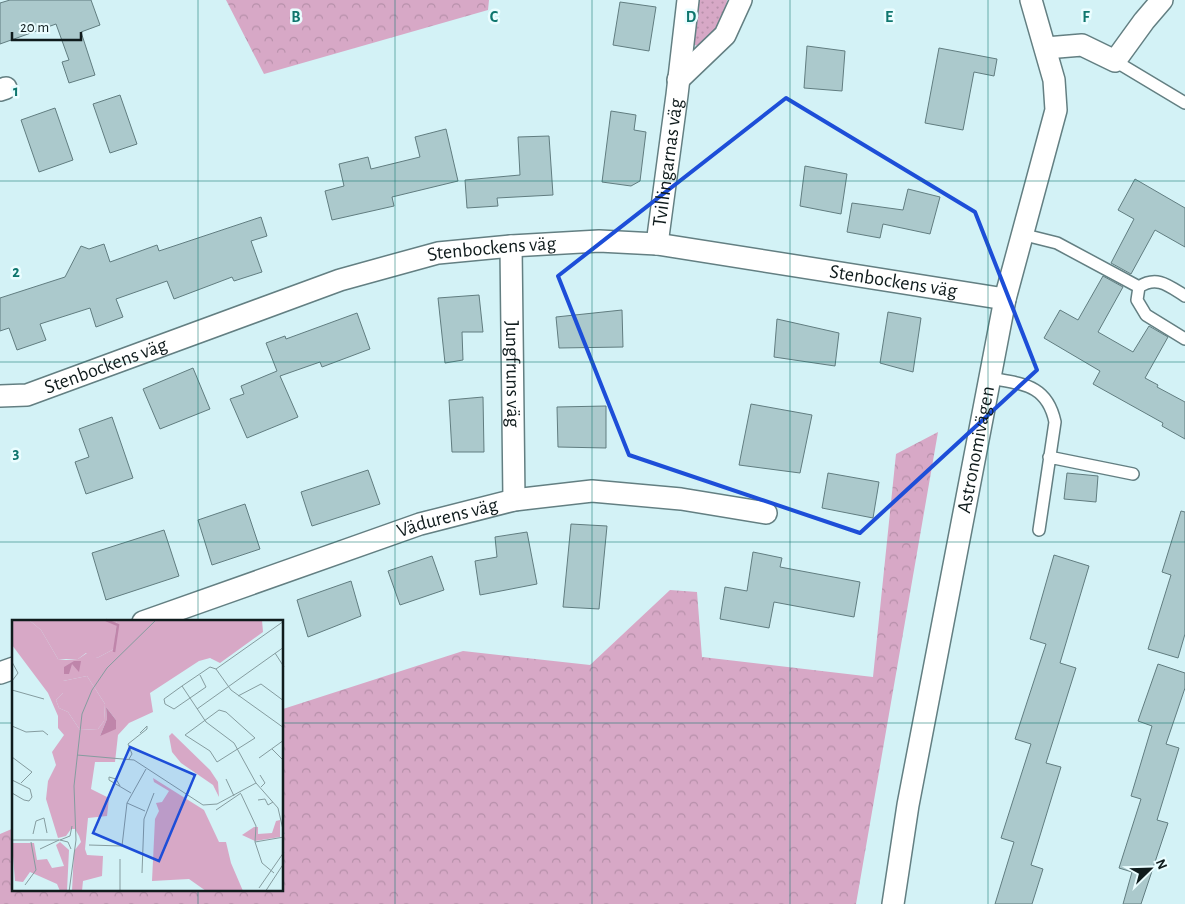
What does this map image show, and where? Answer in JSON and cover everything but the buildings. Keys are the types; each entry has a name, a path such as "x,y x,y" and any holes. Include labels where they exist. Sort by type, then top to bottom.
{"street":[{"name":"Tvillingarnas väg","path":"657,244 688,0"},
{"name":"Tvillingarnas väg","path":"678,80 725,35 741,0"},
{"name":"Astronomivägen","path":"893,904 908,805 1004,299 1056,110 1054,80 1031,0"},
{"path":"1046,48 1082,45 1115,61 1162,0"},
{"name":"Stenbockens väg","path":"0,396 27,395 340,280 438,253 599,241 657,244 1004,299"},
{"name":"Jungfruns väg","path":"512,246 514,500"},
{"name":"Vädurens väg","path":"149,620 420,524 514,500 592,491 681,499 766,513"},
{"path":"0,673 12,669"}],"lane":[{"path":"1115,61 1185,103"},
{"path":"1021,234 1057,243 1140,287"},
{"path":"1185,296 1165,284 1153,281 1140,287 1137,300 1146,315 1185,338"},
{"path":"990,378 1029,386 1038,391 1047,401 1052,412 1055,422 1039,530"},
{"path":"1050,457 1133,474"}],"highlighted area":[{"path":"786,98 975,212 1037,370 860,533 629,455 558,276"}],"green space":[{"path":"226,0 489,0 488,10 264,74"},
{"path":"695,0 727,0 723,22 720,27 699,46 694,45 691,40"},
{"path":"938,432 856,904 0,904 0,834 12,829 12,892 284,892 284,709 463,651 590,665 670,590 697,592 702,657 873,677 896,454"}]}
